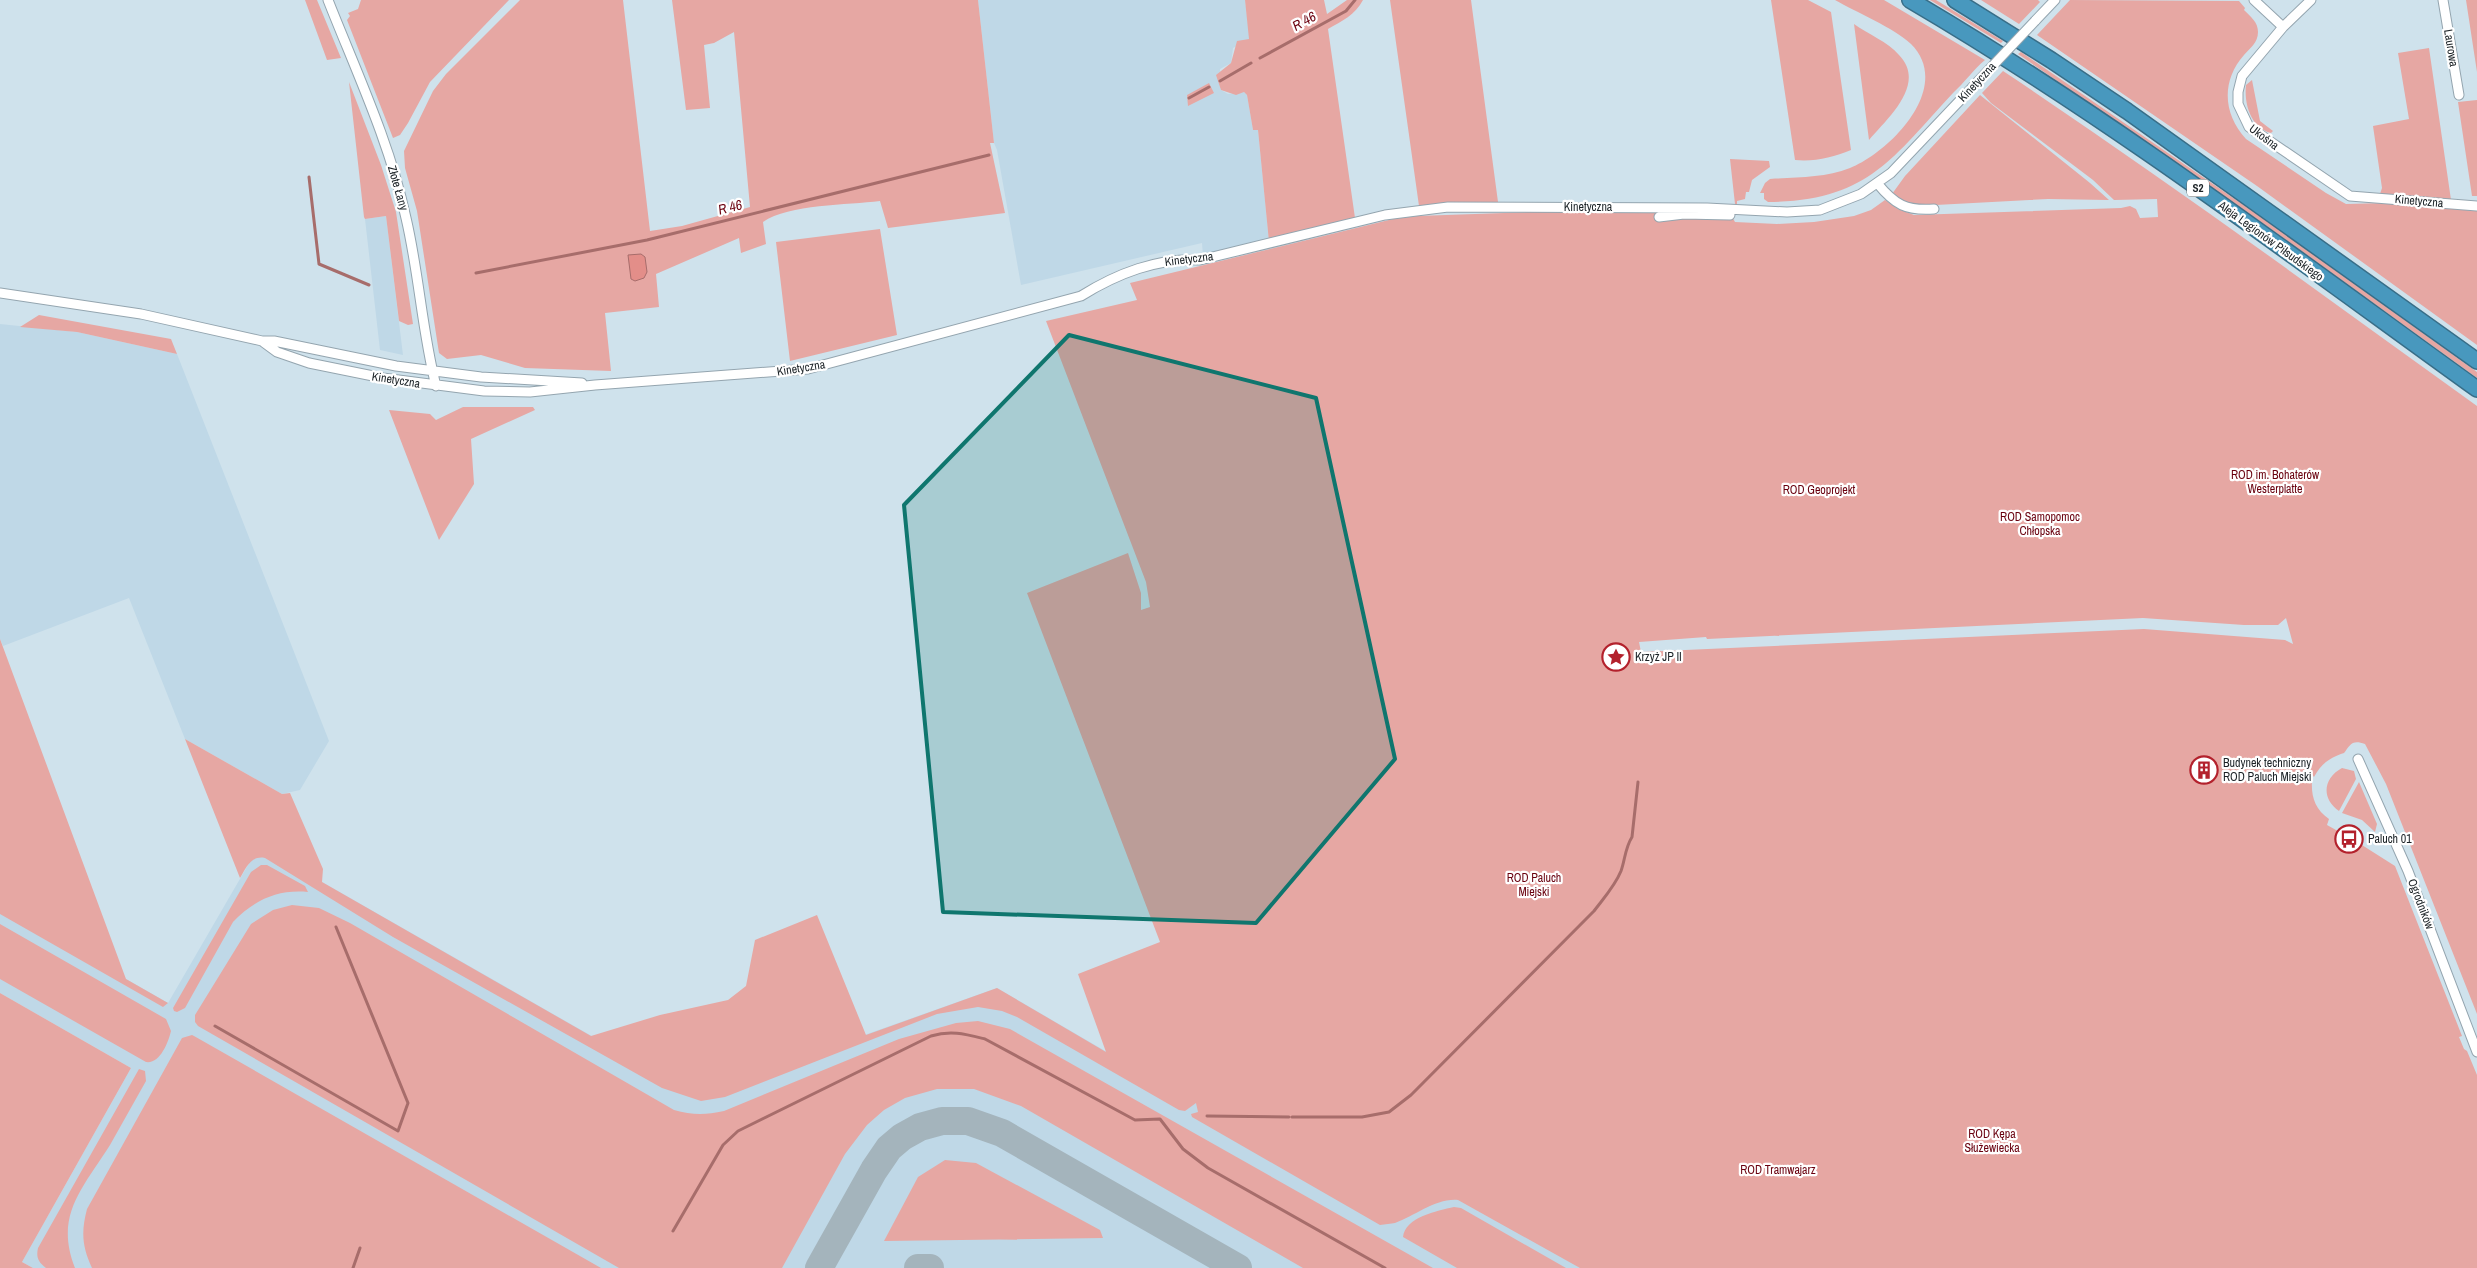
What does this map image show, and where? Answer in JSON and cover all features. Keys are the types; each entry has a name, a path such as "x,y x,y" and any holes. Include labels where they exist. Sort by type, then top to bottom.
{"highway":[{"name":"Aleja Legionów Piłsudskiego","path":"1910,0 1983,43 2133,142 2477,389"},
{"name":"Aleja Legionów Piłsudskiego","path":"1955,0 2051,60 2127,111 2477,361"}],"street":[{"name":"Złote Łany","path":"328,0 396,176 407,219 436,386"},
{"name":"Kinetyczna","path":"1659,217 1684,214 1766,214 1820,210 1861,194 1878,183 1901,163 2055,0"},
{"path":"2254,0 2283,27"},
{"name":"Ukośna","path":"2311,0 2283,27 2242,76 2237,98 2243,119 2255,133 2343,194 2361,199"},
{"name":"Laurowa","path":"2444,0 2459,96"},
{"path":"1878,183 1900,205 1913,209 1934,209"},
{"name":"Kinetyczna","path":"2361,199 2409,199 2477,206"},
{"name":"Kinetyczna","path":"262,342 277,352 309,363 383,378 436,386 504,392 530,392 595,385 759,374 817,367 1081,296 1106,282 1161,263 1179,259 1200,260 1385,215 1448,207 1697,208 1795,212"},
{"name":"Kinetyczna","path":"0,293 141,314 262,342 274,342 354,359 432,371 507,379 569,381 595,385"},
{"name":"Ogrodników","path":"2358,759 2408,871 2477,1052"}],"highlighted area":[{"path":"1069,335 1316,398 1395,759 1256,923 943,912 904,505"}],"shaded area":[{"path":"978,0 1245,0 1250,39 1233,48 1231,63 1220,69 1220,86 1221,90 1228,94 1244,92 1247,95 1253,130 1258,130 1269,242 1203,256 1202,243 1021,285 997,150 994,143"},
{"path":"386,216 403,355 380,350 365,219"},
{"path":"641,254 645,257 647,272 644,278 635,281 631,279 628,255"},
{"path":"0,324 77,332 177,354 329,741 300,790 282,794 185,739 129,598 3,646 0,639"},
{"path":"259,846 695,1095 997,988 1107,1052 1456,1193 1589,1268 33,1268 22,1262 131,1068 0,993 0,907 168,1003"}],"green space":[{"path":"305,0 317,0 341,58 327,60"},
{"path":"361,0 509,0 430,82 408,123 400,135 393,138 347,20 350,16 348,13 358,9"},
{"path":"520,0 623,0 650,231 682,226 750,207 734,32 714,43 704,45 710,108 686,110 672,0 978,0 994,143 990,143 1005,213 888,228 880,201 803,208 774,216 763,222 766,244 741,253 739,238 656,274 659,307 605,313 611,371 525,368 481,355 447,359 439,353 417,211 405,168 404,151 433,91 446,74"},
{"path":"1245,0 1324,0 1327,14 1347,0 1363,0 1352,14 1328,29 1355,218 1269,242 1258,130 1253,130 1247,95 1244,92 1236,95 1221,90 1216,75 1231,63 1237,41 1249,39"},
{"path":"1390,0 1471,0 1498,202 1419,206"},
{"path":"1771,0 1808,0 1831,12 1851,150 1824,158 1795,160"},
{"path":"1835,0 1884,0 1985,60 1912,138 1874,172 1854,185 1830,194 1802,200 1768,202 1764,199 1764,193 1760,193 1765,183 1770,179 1831,174 1866,160 1898,133 1912,116 1921,98 1925,79 1922,61 1911,44 1885,26"},
{"path":"1930,0 1936,0 2003,41 2001,43"},
{"path":"1981,0 2038,0 2040,2 2019,24"},
{"path":"2070,0 2239,1 2258,28 2258,36 2255,42 2237,65 2228,86 2229,108 2238,129 2246,139 2326,193 2346,204 2386,203 2477,211 2477,345 2257,186 2037,35"},
{"path":"2466,0 2477,0 2477,72"},
{"path":"1854,24 1894,50 1907,66 1909,77 1907,89 1902,100 1886,122 1869,140"},
{"path":"2429,48 2451,200 2380,194 2382,188 2373,126 2409,119 2398,53"},
{"path":"2021,52 2261,217 2477,372 2477,378 2271,229 2018,54"},
{"path":"2003,71 2182,194 2477,406 2477,1014 2386,784 2365,744 2357,742 2352,744 2344,753 2326,762 2314,777 2309,771 2307,774 2312,780 2312,792 2317,807 2329,819 2327,825 2345,835 2343,838 2352,844 2354,840 2395,866 2462,1036 2459,1037 2477,1075 2477,1268 1580,1268 1458,1200 1442,1202 1395,1223 1380,1225 1192,1117 1191,1114 1198,1112 1196,1103 1185,1111 1179,1110 1017,1017 1002,1011 978,1007 937,1014 725,1097 701,1101 662,1088 393,937 265,858 253,860 240,878 185,739 282,794 290,793 323,869 322,882 591,1036 660,1015 728,1000 746,986 755,940 817,915 866,1035 997,988 1106,1052 1078,974 1160,942 1027,593 1128,553 1141,593 1141,610 1150,607 1146,582 1046,321 1137,300 1130,283 1393,219 1417,216 1586,210 1730,213 1735,222 1777,224 1814,222 1854,216 1871,210 1885,200 1898,209 1914,215 2121,208 2130,206 2136,209 2140,218 2158,217 2157,199 2114,200 2093,180 1991,103 1982,93","holes":["2143,618 2244,625 2278,625 2286,618 2293,644 2285,640 2144,629 1641,652 1639,642 1706,637 1707,639"]},
{"path":"2252,80 2260,121 2273,131 2271,133 2258,126 2247,107 2246,85"},
{"path":"349,82 381,165 396,212 413,324 408,325 399,321 386,216 365,219 364,217"},
{"path":"1209,83 1214,93 1188,106 1187,95"},
{"path":"1980,95 2109,200 2048,199 1917,206 1908,204 1892,194 1905,176"},
{"path":"2477,100 2477,196 2472,196 2458,102"},
{"path":"1730,159 1769,161 1770,167 1752,180 1745,199 1737,201 1737,204 1735,204"},
{"path":"880,229 897,335 790,361 776,242"},
{"path":"39,315 171,339 177,354 77,332 20,327"},
{"path":"463,407 533,407 535,410 471,439 474,484 439,540 389,410 430,414 436,420"},
{"path":"0,639 126,979 168,1003 163,1007 0,914"},
{"path":"2342,768 2354,771 2356,779 2339,811 2329,801 2327,789 2331,777"},
{"path":"2359,782 2377,824 2375,832 2362,820 2342,813"},
{"path":"261,865 267,865 305,886 308,892 277,894 258,902 241,914 233,922 185,1008 177,1012 174,1011 173,1008 251,872"},
{"path":"292,905 319,908 350,923 674,1110 687,1113 705,1114 724,1111 899,1039 956,1023 978,1021 1010,1029 1433,1268 1303,1268 1021,1106 974,1089 937,1089 905,1098 884,1110 867,1125 845,1154 782,1268 619,1268 198,1026 195,1022 195,1015 251,924 273,910"},
{"path":"0,924 166,1019 171,1031 163,1052 155,1060 146,1062 0,979"},
{"path":"0,993 131,1068 22,1262 33,1268 0,1268"},
{"path":"192,1035 601,1268 92,1268 86,1253 84,1239 87,1209 182,1038"},
{"path":"139,1069 145,1071 146,1081 110,1145 82,1189 70,1217 68,1232 69,1249 75,1268 46,1268 38,1259 38,1248"},
{"path":"945,1160 976,1163 1100,1230 1103,1238 884,1241 918,1177"},
{"path":"1454,1207 1461,1208 1566,1268 1457,1268 1403,1237 1409,1224 1423,1216"}],"waterway":[{"name":"R 46","path":"1260,58 1346,11 1355,0"},
{"name":"R 46","path":"1220,81 1251,63"},
{"name":"R 46","path":"1189,98 1209,87"},
{"name":"R 46","path":"476,273 647,240 989,155"},
{"path":"309,177 319,264 369,285"},
{"path":"1292,1117 1362,1117 1389,1112 1411,1095 1594,911 1609,892 1621,871 1626,850 1632,837 1638,782"},
{"path":"215,1026 398,1131 408,1103 336,927"},
{"path":"673,1231 723,1145 738,1131 931,1036 952,1033 985,1039 1135,1120 1160,1119 1183,1149 1208,1168 1385,1268"},
{"path":"1207,1116 1289,1117"},
{"path":"353,1268 360,1248"}],"taxiway":[{"path":"819,1268 874,1170 889,1148 902,1137 920,1127 942,1121 968,1121 1002,1133 1238,1268"},
{"path":"918,1268 930,1268"}],"place":[{"name":"Krzyż JP II","path":"1616,657"},
{"name":"Budynek techniczny ROD Paluch Miejski","path":"2204,770"},
{"name":"Paluch 01","path":"2349,839"}],"park label":[{"name":"ROD im. Bohaterów Westerplatte","path":"2275,482"},
{"name":"ROD Geoprojekt","path":"1819,490"},
{"name":"ROD Samopomoc Chłopska","path":"2040,524"},
{"name":"ROD Paluch Miejski","path":"1534,885"},
{"name":"ROD Kępa Służewiecka","path":"1992,1141"},
{"name":"ROD Tramwajarz","path":"1778,1170"}]}
